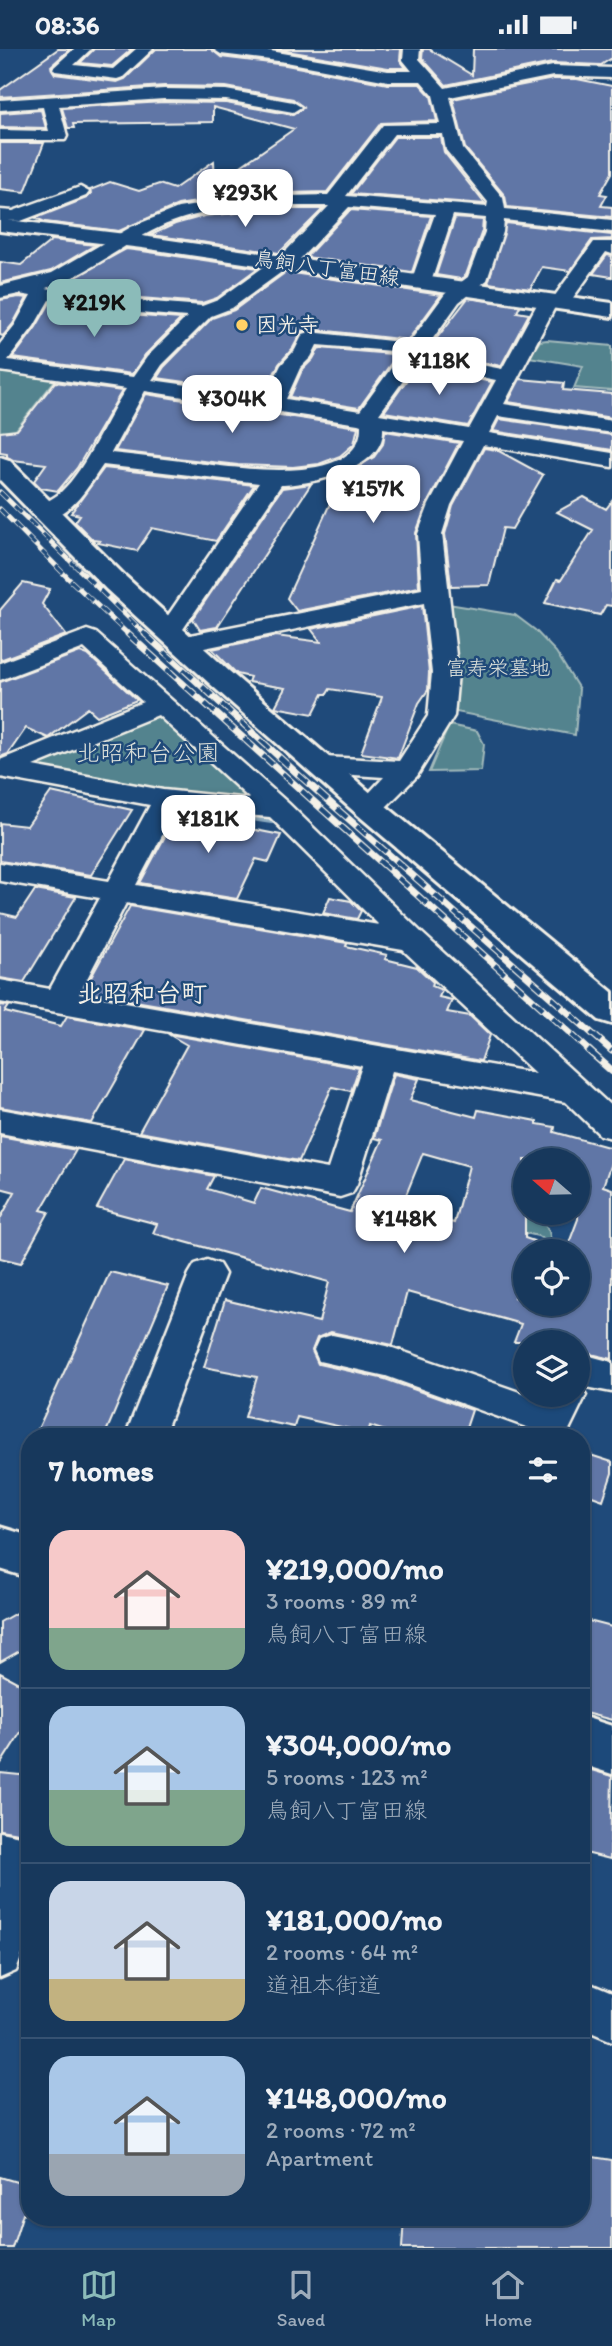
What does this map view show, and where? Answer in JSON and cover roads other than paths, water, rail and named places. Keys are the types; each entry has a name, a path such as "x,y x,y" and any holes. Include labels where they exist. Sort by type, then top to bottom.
{"street":[{"path":"83,49 61,68 117,74 145,49"},
{"path":"221,49 286,57 388,76 425,76"},
{"path":"368,420 452,298 477,280 501,233 497,202 455,150 442,94 411,60 412,49"},
{"path":"442,94 547,65 612,73"},
{"path":"0,105 104,114 98,99 164,94 226,95 293,107"},
{"path":"0,135 59,136 52,110"},
{"path":"46,512 69,497 97,457 154,361 204,312 225,304 284,262 338,201 389,129 451,129"},
{"path":"0,214 15,217 80,192"},
{"path":"10,290 65,274 122,240 167,218 197,210 246,203 338,201 497,213 612,226"},
{"path":"421,282 446,209"},
{"name":"鳥飼八丁富田線","path":"0,225 284,262 612,310"},
{"path":"574,243 606,247"},
{"path":"369,808 407,770 442,712 446,673 434,594 430,534 440,505 508,376 554,302 606,247"},
{"path":"10,290 103,304 204,312"},
{"path":"0,356 18,338 31,319 42,293"},
{"path":"273,403 291,365 304,352 310,338 414,350 443,364 508,376"},
{"path":"0,365 273,403 473,439 612,460"},
{"path":"491,408 612,427"},
{"path":"97,457 274,478 301,478 356,457 369,446 374,430 368,420"},
{"path":"0,465 116,583 219,677 324,765 369,808 612,1011"},
{"path":"178,637 274,478"},
{"path":"178,637 434,594"},
{"path":"0,672 87,638 278,809 412,941 612,1126"},
{"path":"0,769 160,705"},
{"path":"324,765 407,770"},
{"path":"0,769 168,797 278,809"},
{"path":"60,1000 168,797"},
{"path":"0,872 412,941"},
{"path":"0,991 380,1060 576,1092"},
{"path":"4,1131 340,1184 380,1060"},
{"path":"147,1428 207,1274"},
{"path":"332,1350 387,1361 513,1406"},
{"path":"590,1372 612,1377"},
{"path":"516,1407 555,1421 561,1407"},
{"path":"0,1548 21,1554"},
{"path":"590,1743 612,1750"},
{"path":"0,1854 21,1858"},
{"path":"0,1955 21,1885"},
{"path":"590,2008 612,2017"}],"waterway":[{"path":"564,67 612,70"},
{"path":"464,85 545,69"},
{"path":"218,812 272,820"}],"railway":[{"path":"0,492 147,636"},
{"path":"0,509 130,636"},
{"path":"128,634 590,1051"},
{"path":"145,634 301,777 612,1051"},
{"path":"588,1050 612,1071"}],"place":[{"name":"因光寺","path":"242,325"}],"district":[{"name":"北昭和台町","path":"142,993"}],"park label":[{"name":"富寿栄墓地","path":"498,668"},
{"name":"北昭和台公園","path":"148,753"}]}
